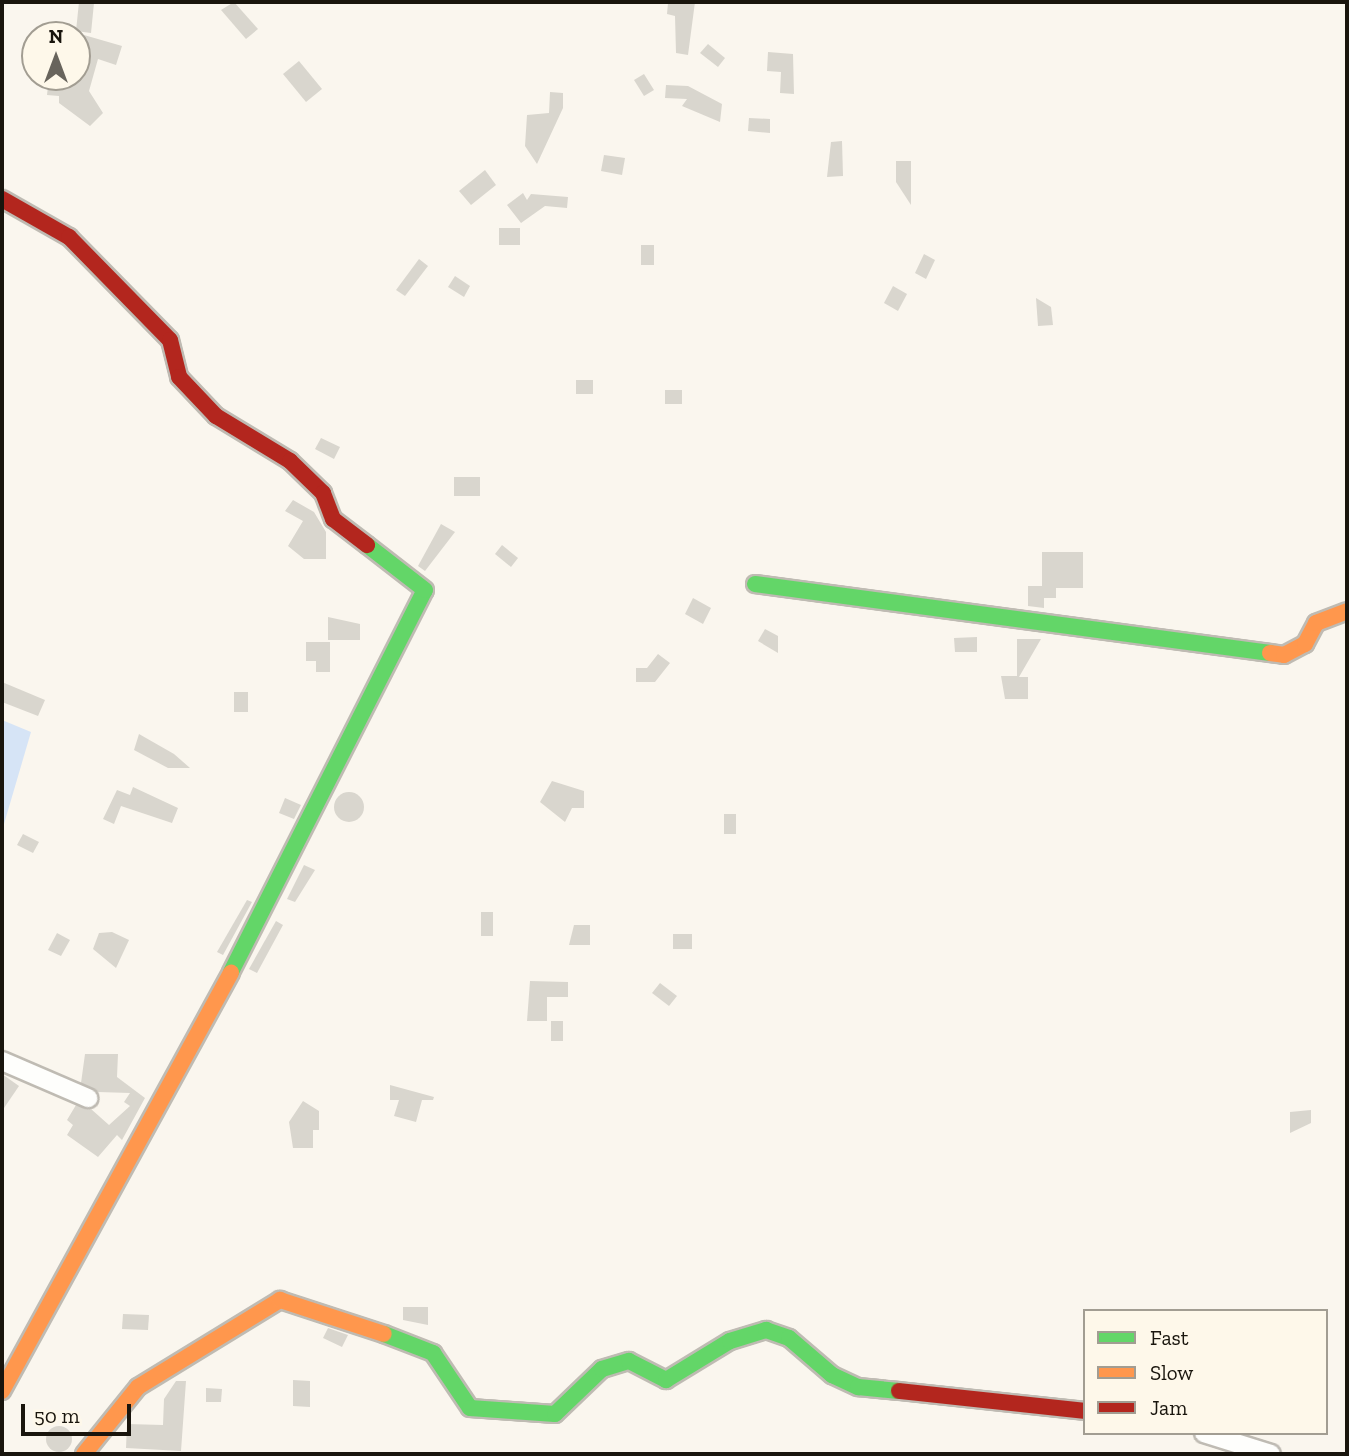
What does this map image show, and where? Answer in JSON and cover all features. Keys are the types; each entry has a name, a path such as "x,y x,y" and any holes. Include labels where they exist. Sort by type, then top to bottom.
{"street":[{"path":"2,199 69,237 170,340 179,377 216,416 290,461 323,493 333,519 425,590 268,904 2,1391"},
{"path":"755,584 1284,654 1305,643 1316,623 1347,611"},
{"path":"2,1061 88,1098"},
{"path":"84,1454 138,1387 279,1300 333,1313 433,1353 470,1408 555,1414 602,1369 629,1361 666,1380 730,1341 766,1330 789,1338 832,1375 858,1387 1083,1411"},
{"path":"1210,1435 1271,1454"}],"water":[{"path":"2,720 31,732 4,824 2,823"}],"building":[{"path":"79,2 94,3 91,33 91,21 77,21"},
{"path":"234,2 258,29 246,39 221,10"},
{"path":"695,2 688,55 676,53 675,16 667,14 668,3"},
{"path":"91,37 122,46 116,65 98,59 91,84"},
{"path":"708,44 725,58 718,67 700,53"},
{"path":"768,52 793,54 794,94 780,93 781,72 767,71"},
{"path":"299,61 322,89 306,102 283,74"},
{"path":"644,74 654,90 644,96 634,80"},
{"path":"666,85 688,86 722,104 720,122 682,106 687,99 665,98"},
{"path":"47,91 89,91 103,113 90,126 59,103 59,96 47,95"},
{"path":"550,92 563,93 563,108 537,164 525,146 527,115 549,113"},
{"path":"749,118 770,119 770,133 748,131"},
{"path":"842,141 843,176 827,177 831,142"},
{"path":"604,155 625,158 622,175 601,171"},
{"path":"896,161 911,161 911,205 896,182"},
{"path":"485,170 496,185 471,205 459,191"},
{"path":"523,193 527,200 531,194 568,197 567,208 545,206 521,223 507,205"},
{"path":"499,228 520,228 520,245 499,245"},
{"path":"641,245 654,245 654,265 641,265"},
{"path":"924,254 935,260 926,279 915,273"},
{"path":"419,259 428,266 405,296 396,290"},
{"path":"455,276 470,286 464,297 448,287"},
{"path":"893,286 907,294 898,311 884,303"},
{"path":"1036,298 1051,307 1053,325 1038,326"},
{"path":"576,380 593,380 593,394 576,394"},
{"path":"665,390 682,390 682,404 665,404"},
{"path":"321,438 340,447 334,459 315,449"},
{"path":"454,477 480,477 480,496 454,496"},
{"path":"293,500 314,512 326,532 326,559 304,559 288,546 303,521 285,511"},
{"path":"441,524 455,532 425,571 418,566"},
{"path":"502,545 518,558 511,567 495,554"},
{"path":"1042,552 1083,552 1083,588 1056,588 1056,598 1044,598 1044,608 1028,606 1028,586 1042,586"},
{"path":"693,598 711,608 703,624 685,614"},
{"path":"328,617 360,624 360,640 328,640"},
{"path":"765,629 778,636 778,653 758,641"},
{"path":"977,637 977,652 955,652 954,638"},
{"path":"1017,639 1041,639 1019,677 1028,677 1028,699 1005,699 1001,676 1017,676"},
{"path":"306,642 330,642 330,672 316,672 316,661 306,661"},
{"path":"658,654 670,663 655,682 636,682 636,668 647,668"},
{"path":"2,682 45,700 38,716 2,702"},
{"path":"234,692 248,692 248,712 234,712"},
{"path":"139,734 174,754 190,768 168,768 134,750"},
{"path":"552,781 584,791 584,808 572,808 565,822 540,802"},
{"path":"133,787 178,808 172,823 121,806 114,824 103,819 117,790 130,795"},
{"path":"349,792 355,793 363,801 363,813 355,821 349,822 343,821 335,813 334,807 335,801 343,793"},
{"path":"285,798 301,805 294,819 279,813"},
{"path":"724,814 736,814 736,834 724,834"},
{"path":"23,834 39,842 33,853 17,845"},
{"path":"304,865 315,870 295,902 287,899"},
{"path":"247,900 252,902 223,955 217,952"},
{"path":"481,912 493,912 493,936 481,936"},
{"path":"276,921 283,925 257,973 249,969"},
{"path":"574,925 590,925 590,945 569,945"},
{"path":"112,932 129,940 116,968 93,949 99,933"},
{"path":"57,933 70,940 61,956 48,950"},
{"path":"673,934 692,934 692,949 673,949"},
{"path":"530,981 568,982 568,997 547,997 547,1021 527,1021"},
{"path":"660,983 677,996 669,1006 652,993"},
{"path":"551,1021 563,1021 563,1041 551,1041"},
{"path":"85,1054 118,1054 117,1077 145,1098 122,1140 117,1135 98,1157 67,1135 73,1125 67,1120 76,1105 91,1109 109,1125 130,1106 124,1102 130,1093 98,1092 81,1083"},
{"path":"2,1074 19,1086 2,1111"},
{"path":"390,1085 434,1097 433,1100 422,1100 416,1122 394,1116 399,1100 390,1100"},
{"path":"303,1101 319,1111 319,1130 313,1130 313,1148 293,1148 289,1122"},
{"path":"1311,1110 1311,1123 1290,1133 1290,1112"},
{"path":"403,1307 428,1307 428,1325 403,1320"},
{"path":"123,1314 149,1315 148,1330 122,1329"},
{"path":"328,1328 348,1335 342,1347 323,1338"},
{"path":"293,1380 310,1381 310,1407 293,1406"},
{"path":"176,1381 186,1381 181,1451 126,1448 127,1424 163,1425 164,1399"},
{"path":"206,1388 222,1389 221,1402 206,1402"},
{"path":"59,1426 68,1430 72,1439 68,1448 59,1452 50,1448 46,1439 50,1430"}],"traffic: fast":[{"path":"231,972 425,590 367,545"},
{"path":"755,584 1270,653"},
{"path":"384,1334 433,1353 470,1408 555,1414 602,1369 629,1361 666,1380 730,1341 766,1330 789,1338 832,1375 858,1387 899,1391"}],"traffic: slow":[{"path":"1270,653 1284,655 1305,644 1316,623 1347,611"},
{"path":"2,1391 231,972"},
{"path":"84,1454 138,1387 280,1300 384,1334"}],"traffic: jam":[{"path":"2,199 69,237 170,340 179,377 216,416 290,461 323,493 333,519 367,545"},
{"path":"899,1391 1083,1411"}]}
